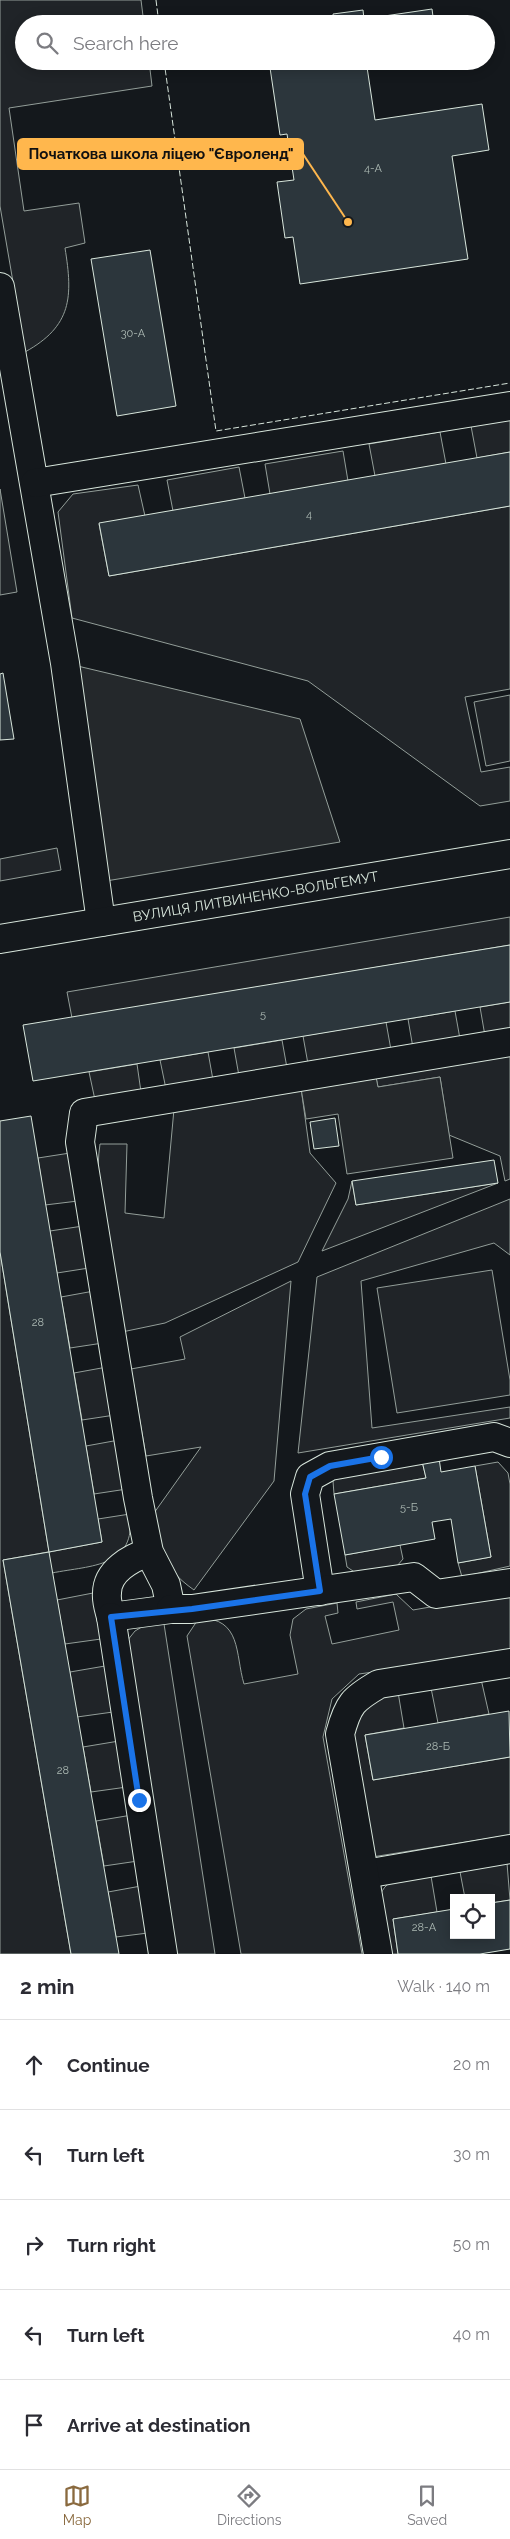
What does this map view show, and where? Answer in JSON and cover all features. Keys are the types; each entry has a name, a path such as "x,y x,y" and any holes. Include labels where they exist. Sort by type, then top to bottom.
{"street":[{"path":"0,287 65,663 101,922"},
{"path":"34,483 510,406"},
{"name":"ВУЛИЦЯ ЛИТВИНЕНКО-ВОЛЬГЕМУТ","path":"0,939 510,854"},
{"path":"171,1609 166,1585 149,1552 138,1498 80,1142 84,1113 510,1042"},
{"path":"320,1591 305,1494 310,1477 330,1466 494,1437 510,1444"},
{"path":"149,1552 135,1557 111,1575 106,1593 163,1954"},
{"path":"111,1617 171,1609 192,1609 414,1577 436,1594 510,1583"},
{"path":"378,1954 340,1734 346,1710 361,1695 379,1684 510,1663"},
{"path":"365,1874 510,1849"}],"shaded area":[{"path":"0,0 141,0 143,15 15,15 15,70 150,70 152,86 9,108 24,211 79,203 85,243 65,248 69,281 68,296 66,309 60,321 41,342 25,352 0,206"},
{"path":"510,420 510,452 477,458 471,426"},
{"path":"440,432 446,464 375,476 369,444"},
{"path":"343,451 348,481 270,494 265,464"},
{"path":"239,467 245,498 173,511 167,480"},
{"path":"138,485 145,516 99,524 109,576 510,506 510,689 465,697 481,772 510,767 510,801 480,806 308,681 72,618 58,512 73,494"},
{"path":"0,489 17,592 0,595"},
{"path":"65,663 300,719 340,842 94,883"},
{"path":"510,695 510,761 486,766 474,702"},
{"path":"57,848 61,870 0,881 0,859"},
{"path":"510,917 510,945 72,1018 67,992"},
{"path":"510,1002 510,1031 485,1036 480,1007"},
{"path":"455,1011 460,1039 413,1048 408,1019"},
{"path":"386,1022 391,1050 308,1064 303,1036"},
{"path":"282,1040 287,1068 239,1076 234,1048"},
{"path":"208,1052 213,1080 166,1089 160,1060"},
{"path":"510,1053 510,1179 505,1181 500,1156 449,1135 440,1077 378,1087 376,1077"},
{"path":"137,1064 141,1092 95,1100 89,1072"},
{"path":"376,1077 378,1087 440,1077 453,1158 347,1174 338,1114 306,1119 301,1088"},
{"path":"301,1088 310,1153 336,1183 298,1262 165,1323 122,1332 101,1212 98,1165 100,1144 127,1144 125,1213 164,1218 174,1109"},
{"path":"70,1153 78,1201 45,1205 38,1158"},
{"path":"352,1181 356,1205 498,1183 322,1251 348,1199"},
{"path":"510,1199 510,1255 494,1243 361,1281 372,1428 510,1407 510,1418 298,1453 317,1277"},
{"path":"83,1226 89,1268 57,1273 50,1231"},
{"path":"0,1252 49,1552 102,1542 98,1519 130,1514 130,1532 126,1545 119,1554 108,1561 52,1573 48,1552 3,1560 71,1954 0,1954"},
{"path":"492,1270 510,1380 510,1395 397,1413 377,1288"},
{"path":"291,1281 274,1481 194,1590 169,1565 162,1548 154,1513 201,1447 146,1456 131,1369 185,1359 180,1337"},
{"path":"94,1291 103,1343 70,1348 61,1297"},
{"path":"107,1367 115,1415 82,1420 74,1373"},
{"path":"119,1440 127,1489 94,1494 86,1446"},
{"path":"422,1461 426,1478 334,1494 333,1481 339,1475"},
{"path":"498,1462 508,1473 510,1484 510,1566 462,1577 458,1563 491,1557 475,1466"},
{"path":"400,1545 403,1559 397,1566 356,1573 347,1567 345,1555"},
{"path":"93,1593 101,1639 65,1644 57,1600"},
{"path":"510,1593 510,1653 359,1674 332,1699 323,1737 362,1954 241,1954 187,1636 199,1618 223,1624 230,1631 237,1650 244,1684 298,1674 290,1635 293,1619 306,1609 337,1603 338,1613 325,1616 332,1644 399,1630 393,1602 357,1609 356,1602 396,1594 413,1610"},
{"path":"147,1624 164,1624 215,1954 174,1954 127,1641 135,1631"},
{"path":"105,1666 113,1712 77,1717 70,1672"},
{"path":"481,1679 489,1714 438,1723 431,1688"},
{"path":"398,1692 404,1728 365,1735 373,1780 510,1757 510,1835 372,1857 353,1738 355,1728 362,1713 373,1703"},
{"path":"119,1741 127,1787 91,1792 83,1747"},
{"path":"132,1815 138,1861 104,1866 96,1821"},
{"path":"507,1863 510,1900 495,1902 495,1894 464,1894 460,1872"},
{"path":"431,1876 437,1912 393,1919 398,1954 387,1954 379,1915 379,1904 385,1887 396,1881"},
{"path":"141,1886 148,1933 116,1937 108,1892"}],"building":[{"path":"432,9 433,15 391,15"},
{"path":"363,10 364,15 333,15 333,14"},
{"path":"270,70 367,70 375,120 482,104 489,150 452,156 468,259 300,284 293,237 285,238 277,182 294,180 287,134 280,135"},
{"path":"150,250 176,406 117,416 91,259"},
{"path":"510,452 510,506 109,576 99,523"},
{"path":"3,673 14,739 0,740 0,674"},
{"path":"510,945 510,1002 33,1081 23,1025"},
{"path":"31,1116 102,1542 49,1552 0,1252 0,1121"},
{"path":"335,1118 339,1146 314,1149 310,1122"},
{"path":"494,1160 498,1183 356,1205 352,1181"},
{"path":"439,1458 441,1472 475,1466 491,1557 458,1563 451,1519 432,1522 435,1539 345,1555 334,1494 426,1478 422,1461"},
{"path":"49,1552 119,1954 71,1954 3,1560"},
{"path":"509,1711 510,1757 373,1780 365,1735"},
{"path":"510,1900 510,1949 480,1954 398,1954 393,1919 450,1910 450,1939 495,1939 495,1902"}],"fence":[{"path":"156,0 158,15"},
{"path":"165,70 216,431 510,383"}],"place":[{"name":"Початкова школа ліцею \"Євроленд\"","path":"348,222"}],"route":[{"path":"139,1800 111,1617 171,1609 192,1609 320,1591 305,1494 310,1477 330,1466 381,1457"}]}
